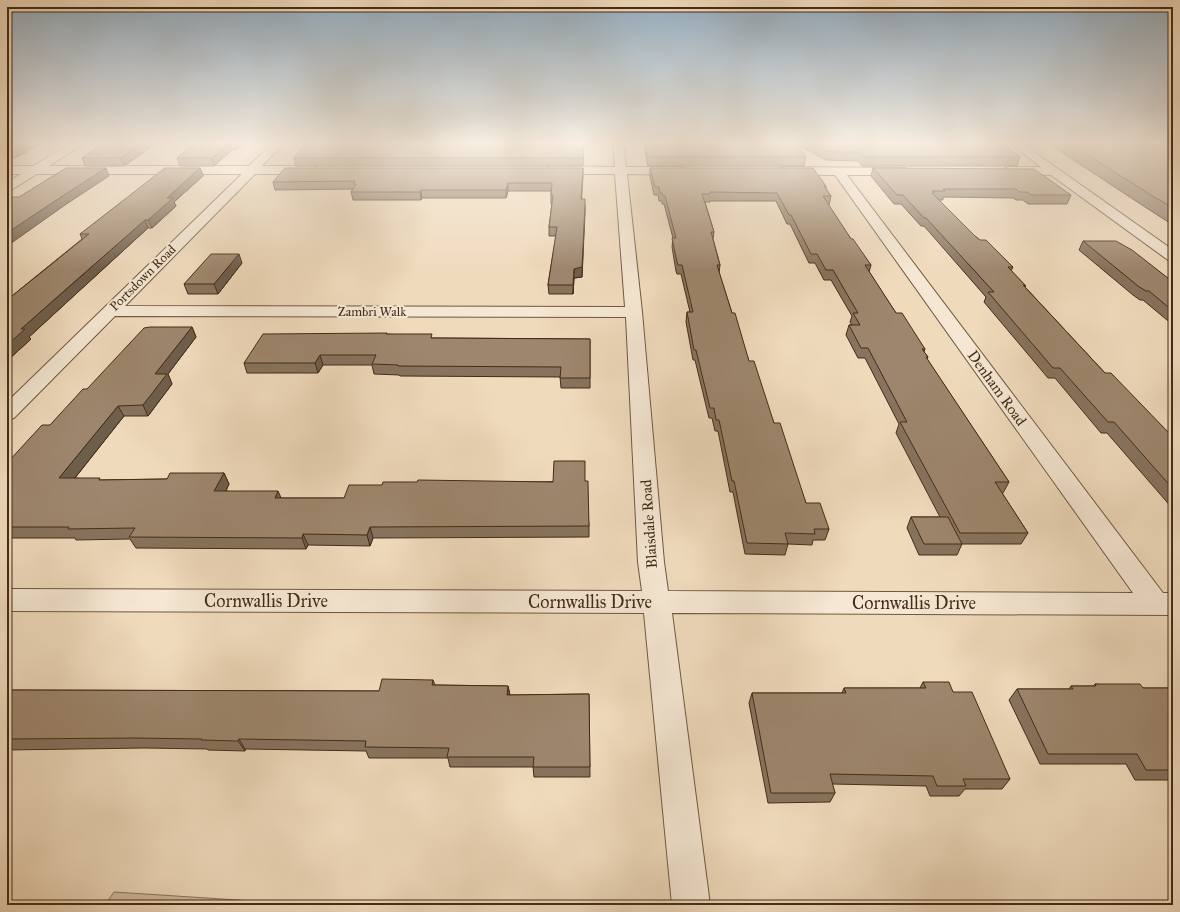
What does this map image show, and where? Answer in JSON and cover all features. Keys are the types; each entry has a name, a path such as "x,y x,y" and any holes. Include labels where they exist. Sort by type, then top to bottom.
{"street":[{"name":"Portsdown Road","path":"7,414 237,185"},
{"name":"Blaisdale Road","path":"622,185 634,312 651,554 691,905"},
{"name":"Denham Road","path":"848,185 1165,604"},
{"path":"1072,185 1173,257"},
{"name":"Zambri Walk","path":"110,311 634,312"},
{"name":"Cornwallis Drive","path":"7,600 1165,604"}],"shaded area":[{"path":"114,892 315,905 105,905"}],"building":[{"path":"39,185 80,185 7,233 7,199 11,197 19,197"},
{"path":"144,185 182,185 167,198 173,198 148,220 145,220 21,329 25,329 7,345 7,300 89,234 80,234"},
{"path":"356,185 508,185 506,190 351,192"},
{"path":"552,185 582,185 581,199 585,199 582,267 574,269 573,285 548,285 557,227 549,227 553,195 551,195"},
{"path":"654,185 825,185 826,186 824,186 831,196 823,196 851,239 853,239 871,265 865,265 896,313 902,313 925,349 922,349 928,357 926,357 1009,482 995,482 1028,533 960,533 900,422 907,422 868,348 861,348 849,325 860,325 853,313 858,313 833,270 826,270 817,254 811,254 791,215 789,215 777,193 710,192 710,194 702,194 714,232 711,232 720,265 717,265 732,313 735,313 749,361 754,361 774,423 780,423 806,503 820,503 829,529 814,529 815,534 785,533 788,544 747,543 719,420 716,420 714,408 710,408 696,350 694,350 687,312 693,312 682,265 678,265 677,262 672,238 676,238 665,196 660,193 659,187 655,187"},
{"path":"888,185 1056,185 1071,195 1031,195 1027,192 1019,192 1016,189 943,189 945,191 932,191 934,193 932,193 975,236 980,240 986,240 1013,267 1008,267 1105,373 1111,373 1169,433 1173,433 1173,489 1114,422 1108,422 1060,368 1053,368 988,292 994,292 926,218 924,218 903,195 897,195"},
{"path":"1134,185 1173,185 1173,208"},
{"path":"1083,241 1116,241 1132,250 1173,282 1173,311 1149,291 1146,291 1138,286"},
{"path":"211,254 239,254 214,284 184,284"},
{"path":"192,327 155,374 167,374 143,405 118,406 59,478 100,478 99,480 167,479 170,473 224,473 214,491 278,491 275,498 344,498 349,485 382,485 383,482 417,482 418,480 553,482 554,461 585,461 585,481 588,481 589,526 370,527 367,535 303,534 302,538 129,537 135,528 68,529 69,527 7,527 7,463 42,425 50,425 83,389 87,389 144,328"},
{"path":"387,333 386,334 432,334 431,338 590,339 590,378 560,378 561,367 398,366 372,364 376,355 320,355 315,363 244,363 263,334"},
{"path":"911,517 948,517 962,544 924,544"},
{"path":"382,679 433,680 432,685 508,686 507,695 589,694 590,767 533,767 534,757 447,757 449,748 365,747 366,741 239,739 238,741 135,738 7,739 7,690 379,691"},
{"path":"923,682 949,682 953,692 972,692 1010,779 963,779 966,786 937,786 933,776 830,774 835,793 771,793 752,693 846,693 844,688 926,688"},
{"path":"1095,684 1140,684 1143,688 1173,688 1173,770 1146,770 1137,754 1048,754 1017,689 1073,689 1071,686 1096,686"}]}
